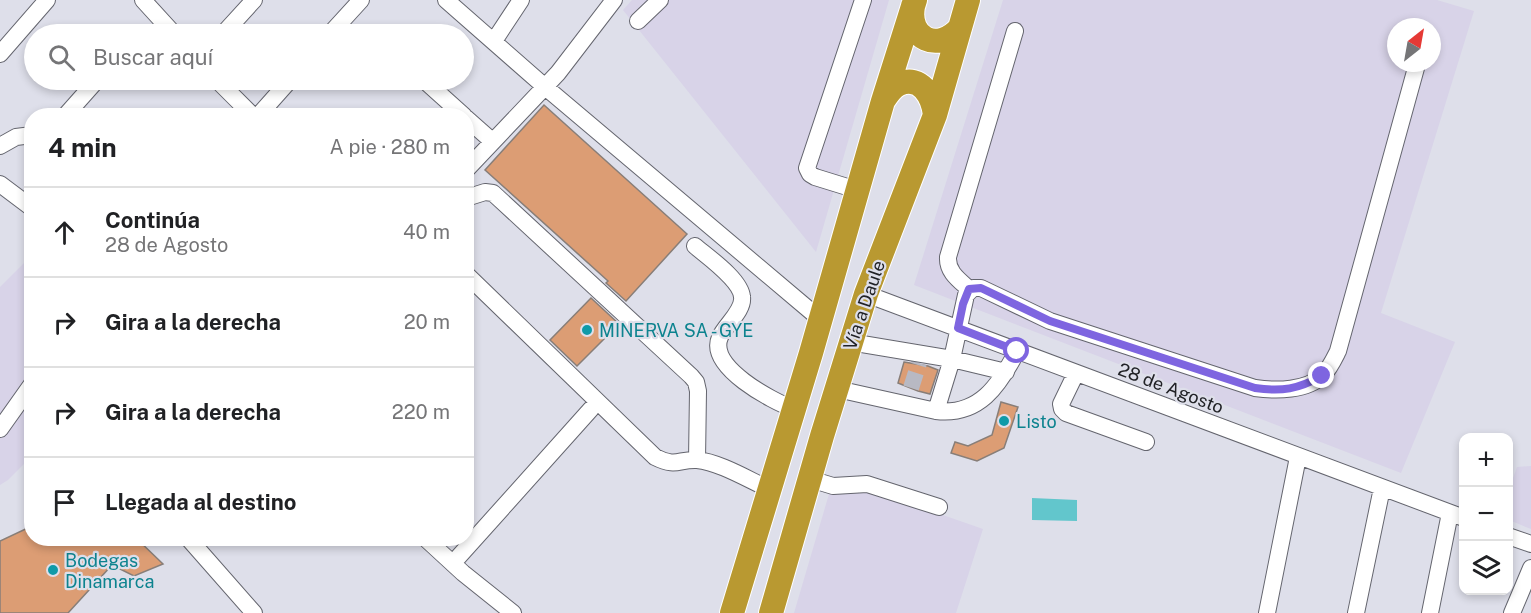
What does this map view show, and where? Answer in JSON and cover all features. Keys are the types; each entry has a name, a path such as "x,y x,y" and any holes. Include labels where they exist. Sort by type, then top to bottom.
{"highway":[{"name":"Vía a Daule","path":"771,613 850,342 866,294 935,115 968,0"},
{"name":"Vía a Daule","path":"732,613 914,3"},
{"path":"914,3 911,16 913,25 926,39 945,40 960,28"},
{"path":"883,101 900,83 920,84 931,96 935,115"}],"street":[{"path":"26,24 47,0"},
{"path":"143,0 165,24"},
{"path":"232,24 254,0"},
{"path":"339,24 361,0"},
{"path":"446,0 544,86 820,319"},
{"path":"494,41 521,0"},
{"path":"474,161 558,73 615,0"},
{"path":"638,21 660,0"},
{"path":"857,190 815,177 807,168 863,0"},
{"path":"0,54 24,26"},
{"path":"1015,31 948,257 949,268 953,274 969,289 981,288 1050,321 1255,388 1284,391 1322,376 1338,351 1415,72"},
{"path":"72,108 88,90"},
{"path":"227,90 245,108"},
{"path":"265,108 281,90"},
{"path":"435,90 455,108"},
{"path":"474,125 492,141"},
{"path":"0,146 24,136"},
{"path":"0,184 24,202"},
{"path":"474,195 484,192 493,194 691,376 696,382 698,391 697,460"},
{"path":"695,246 735,281 742,297 741,306 720,337 717,347 719,354 745,382 777,403 794,409"},
{"path":"474,282 655,457 667,463 697,460 770,489"},
{"path":"936,411 952,359 963,304 969,289"},
{"name":"28 de Agosto","path":"866,294 1457,516"},
{"path":"850,342 919,359 952,359 1006,372"},
{"path":"837,389 906,395 936,411 952,413 970,407 987,396 1006,372 1017,351"},
{"path":"1076,373 1061,404 1066,413 1146,442"},
{"path":"0,429 24,395"},
{"path":"474,540 591,409"},
{"path":"1268,613 1298,457"},
{"path":"810,479 833,486 867,484 939,507"},
{"path":"1356,613 1382,488"},
{"path":"1431,613 1457,516"},
{"path":"1513,537 1531,544"},
{"path":"195,546 255,613"},
{"path":"434,546 513,613"},
{"path":"453,563 468,546"},
{"path":"1512,613 1531,567"}],"shaded area":[{"path":"632,0 889,0 816,252 623,10"},
{"path":"1003,0 1437,0 1474,11 1381,313 1455,342 1401,473 914,285"},
{"path":"24,263 24,464 0,485 0,287"},
{"path":"1531,466 1531,529 1513,522 1513,478 1517,467"},
{"path":"834,477 983,529 956,613 794,613"}],"water":[{"path":"1032,498 1077,500 1077,521 1032,520"}],"building":[{"path":"544,105 687,234 626,301 606,283 608,281 485,170"},
{"name":"MINERVA SA - GYE","path":"591,298 619,324 577,366 550,340"},
{"path":"904,362 938,370 930,394 898,383"},
{"name":"Listo","path":"1001,402 1018,407 1004,448 977,461 951,453 955,442 968,446 992,435"},
{"name":"Bodegas Dinamarca","path":"24,530 24,546 144,546 163,564 134,576 112,565 68,613 0,613 0,541"}],"tunnel":[{"path":"911,388 919,363"}],"place":[{"name":"MINERVA SA - GYE","path":"587,330"},
{"name":"Listo","path":"1004,421"},
{"name":"Bodegas Dinamarca","path":"53,570"}],"route":[{"path":"1017,351 958,328 969,289 981,288 1050,321 1255,388 1284,391 1322,376"}]}
